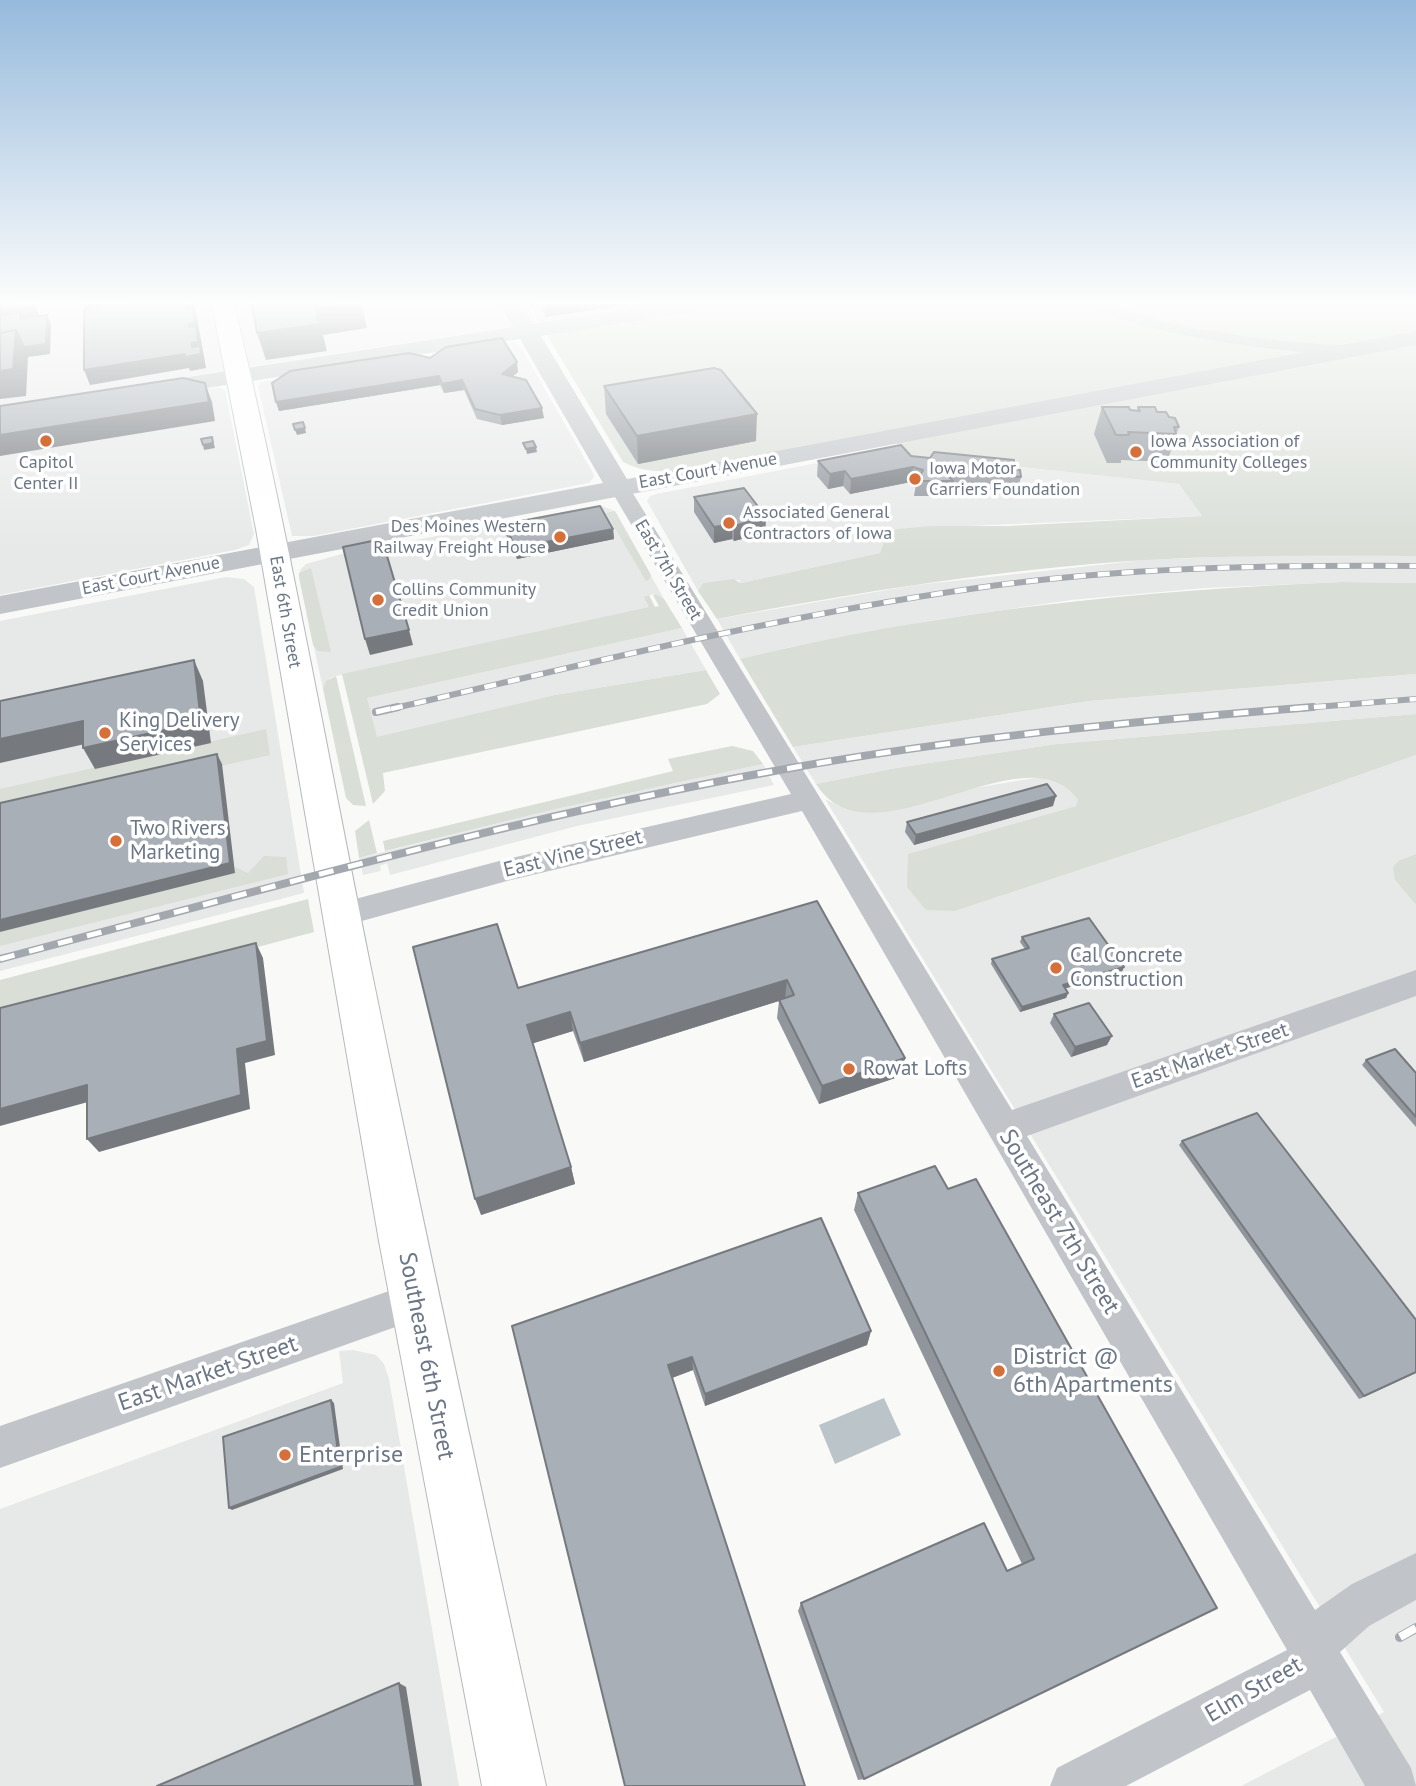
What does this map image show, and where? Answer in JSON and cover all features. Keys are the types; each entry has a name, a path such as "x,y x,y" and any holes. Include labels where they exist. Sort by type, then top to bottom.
{"main road":[{"name":"East 6th Street","path":"241,383 275,552 341,920"},
{"name":"Southeast 6th Street","path":"341,920 514,1786"}],"street":[{"path":"122,395 194,383"},
{"name":"East 7th Street","path":"557,383 832,838"},
{"name":"East Court Avenue","path":"0,605 1179,383"},
{"name":"East Vine Street","path":"341,920 519,867 808,800"},
{"name":"Southeast 7th Street","path":"832,838 1393,1786"},
{"name":"East Market Street","path":"1004,1129 1416,983"},
{"name":"East Market Street","path":"0,1447 415,1301"},
{"name":"Elm Street","path":"1074,1786 1298,1671 1309,1663 1312,1650 1342,1614 1416,1576"}],"shaded area":[{"path":"0,383 142,383 0,405"},
{"path":"260,383 541,383 594,477 589,483 314,536 292,536 258,386"},
{"path":"576,383 1416,383 1416,556 1247,556 1092,564 930,583 717,619 698,591 703,583 733,579 741,583 880,553 887,534 897,529 1202,516 1179,484 909,455 884,431 670,471 652,471 623,462"},
{"path":"219,387 225,390 254,534 249,545 235,550 0,595 0,421"},
{"path":"900,447 909,455 1179,484 1202,516 897,529 887,534 880,553 741,583 739,580 703,583 698,591 647,501 650,496 656,494"},
{"path":"600,505 615,511 664,599 656,594 649,595 645,597 650,607 336,676 330,678 323,689 299,577 300,570 306,564 342,554"},
{"path":"615,511 651,575 649,580 646,581 606,513"},
{"path":"1293,554 1416,556 1416,583 1343,582 1205,588 1071,600 928,621 740,659 717,619 916,585 1144,560"},
{"path":"311,568 331,652 318,651 313,645 299,577 299,573"},
{"path":"226,577 244,579 254,587 304,893 0,971 0,621"},
{"path":"1343,582 1416,583 1416,674 1089,701 793,747 740,659 889,628 1040,606 1115,597"},
{"path":"649,595 655,607 659,606 653,595 664,599 682,628 367,698 377,737 555,695 706,670 720,694 707,704 383,773 385,791 373,804 342,674 649,607 644,597"},
{"path":"682,628 706,670 555,695 377,738 366,698"},
{"path":"1416,674 1416,714 1057,744 896,768 816,784 793,747 1089,701"},
{"path":"336,676 366,806 353,805 346,798 323,689 326,681"},
{"path":"1416,714 1416,755 1249,814 955,911 926,910 907,887 908,854 1076,806 1078,800 1054,781 1023,778 986,785 909,808 872,813 841,807 816,784 896,768 1057,744"},
{"path":"266,729 270,755 0,815 0,789"},
{"path":"732,746 753,751 763,764 556,809 385,851 383,841 673,771 668,759"},
{"path":"1416,755 1416,854 1400,860 1395,880 1416,905 1416,1786 1241,1786 1384,1712 825,799 846,809 1041,777 1055,780 1071,790 1078,800 1079,804 1076,806 909,854 955,911 1249,814"},
{"path":"763,764 774,785 577,826 390,875 387,863 380,866 381,871 363,875 359,858 556,809"},
{"path":"369,820 377,853 359,858 355,831"},
{"path":"1416,854 1416,905 1395,880 1393,867 1400,860"},
{"path":"264,856 286,857 288,874 0,946 0,932 235,873 235,867 248,873"},
{"path":"308,899 314,932 0,1016 0,980"},
{"path":"353,1350 376,1355 384,1364 389,1379 459,1786 0,1786 0,1509 343,1383 339,1351"},
{"path":"884,1398 901,1435 835,1464 819,1425"}],"building":[{"path":"148,383 205,383 209,402 0,435 0,406"},
{"path":"272,383 393,383 276,402"},
{"path":"464,383 528,383 542,408 500,415 475,409"},
{"path":"620,383 732,383 757,414 637,436 604,386"},
{"path":"1102,407 1129,407 1130,410 1140,411 1138,407 1155,407 1157,412 1166,412 1169,417 1175,418 1179,427 1174,427 1176,434 1128,432 1129,435 1116,435"},
{"path":"303,422 305,428 295,430 293,424"},
{"path":"212,437 213,443 203,445 201,439"},
{"path":"533,441 536,447 526,449 523,443"},
{"path":"901,445 911,456 930,458 934,452 1014,460 1014,469 1020,470 1021,477 943,470 953,481 917,481 923,470 913,467 851,479 845,471 830,474 818,461"},
{"path":"744,488 766,517 734,526 714,527 694,497"},
{"path":"600,506 613,529 515,548 505,524"},
{"name":"Collins Community Credit Union","path":"382,539 409,630 365,639 343,547"},
{"path":"194,660 201,722 83,748 83,721 0,739 0,701"},
{"name":"Two Rivers Marketing","path":"217,754 230,863 0,920 0,803"},
{"path":"1047,784 1056,796 916,835 907,822"},
{"name":"Rowat Lofts","path":"817,901 905,1058 822,1086 779,1000 794,995 787,980 580,1043 570,1012 527,1025 571,1167 475,1199 413,947 497,924 518,988"},
{"name":"Cal Concrete Construction","path":"1089,918 1124,967 1063,985 1068,993 1022,1007 992,959 1029,948 1022,937"},
{"path":"256,943 267,1041 237,1049 241,1095 87,1139 87,1085 0,1109 0,1008"},
{"path":"1089,1003 1112,1036 1075,1047 1054,1014"},
{"path":"1395,1049 1416,1073 1416,1117 1366,1060"},
{"path":"1257,1113 1416,1320 1416,1372 1364,1396 1182,1141"},
{"name":"District @ 6th Apartments","path":"935,1166 948,1189 976,1179 1217,1608 864,1779 801,1603 984,1523 1007,1571 1034,1559 858,1193"},
{"path":"821,1218 871,1331 705,1394 692,1357 668,1365 805,1786 625,1786 512,1326"},
{"name":"Enterprise","path":"331,1400 340,1467 229,1508 223,1437"},
{"path":"399,1683 415,1786 157,1786"}],"railway":[{"path":"391,709 756,627 977,588 1086,576 1196,569 1416,566"},
{"path":"1290,709 1416,699"},
{"path":"376,712 398,707"},
{"path":"0,959 394,855 691,787 921,747 1117,724 1313,707"},
{"path":"1400,1637 1416,1628"}],"place":[{"name":"Capitol Center II","path":"46,441"},
{"name":"Iowa Association of Community Colleges","path":"1136,452"},
{"name":"Iowa Motor Carriers Foundation","path":"915,479"},
{"name":"Associated General Contractors of Iowa","path":"729,523"},
{"name":"Des Moines Western Railway Freight House","path":"560,537"},
{"name":"Collins Community Credit Union","path":"378,600"},
{"name":"King Delivery Services","path":"105,733"},
{"name":"Two Rivers Marketing","path":"116,841"},
{"name":"Cal Concrete Construction","path":"1056,968"},
{"name":"Rowat Lofts","path":"849,1069"},
{"name":"District @ 6th Apartments","path":"999,1371"},
{"name":"Enterprise","path":"285,1455"}]}
